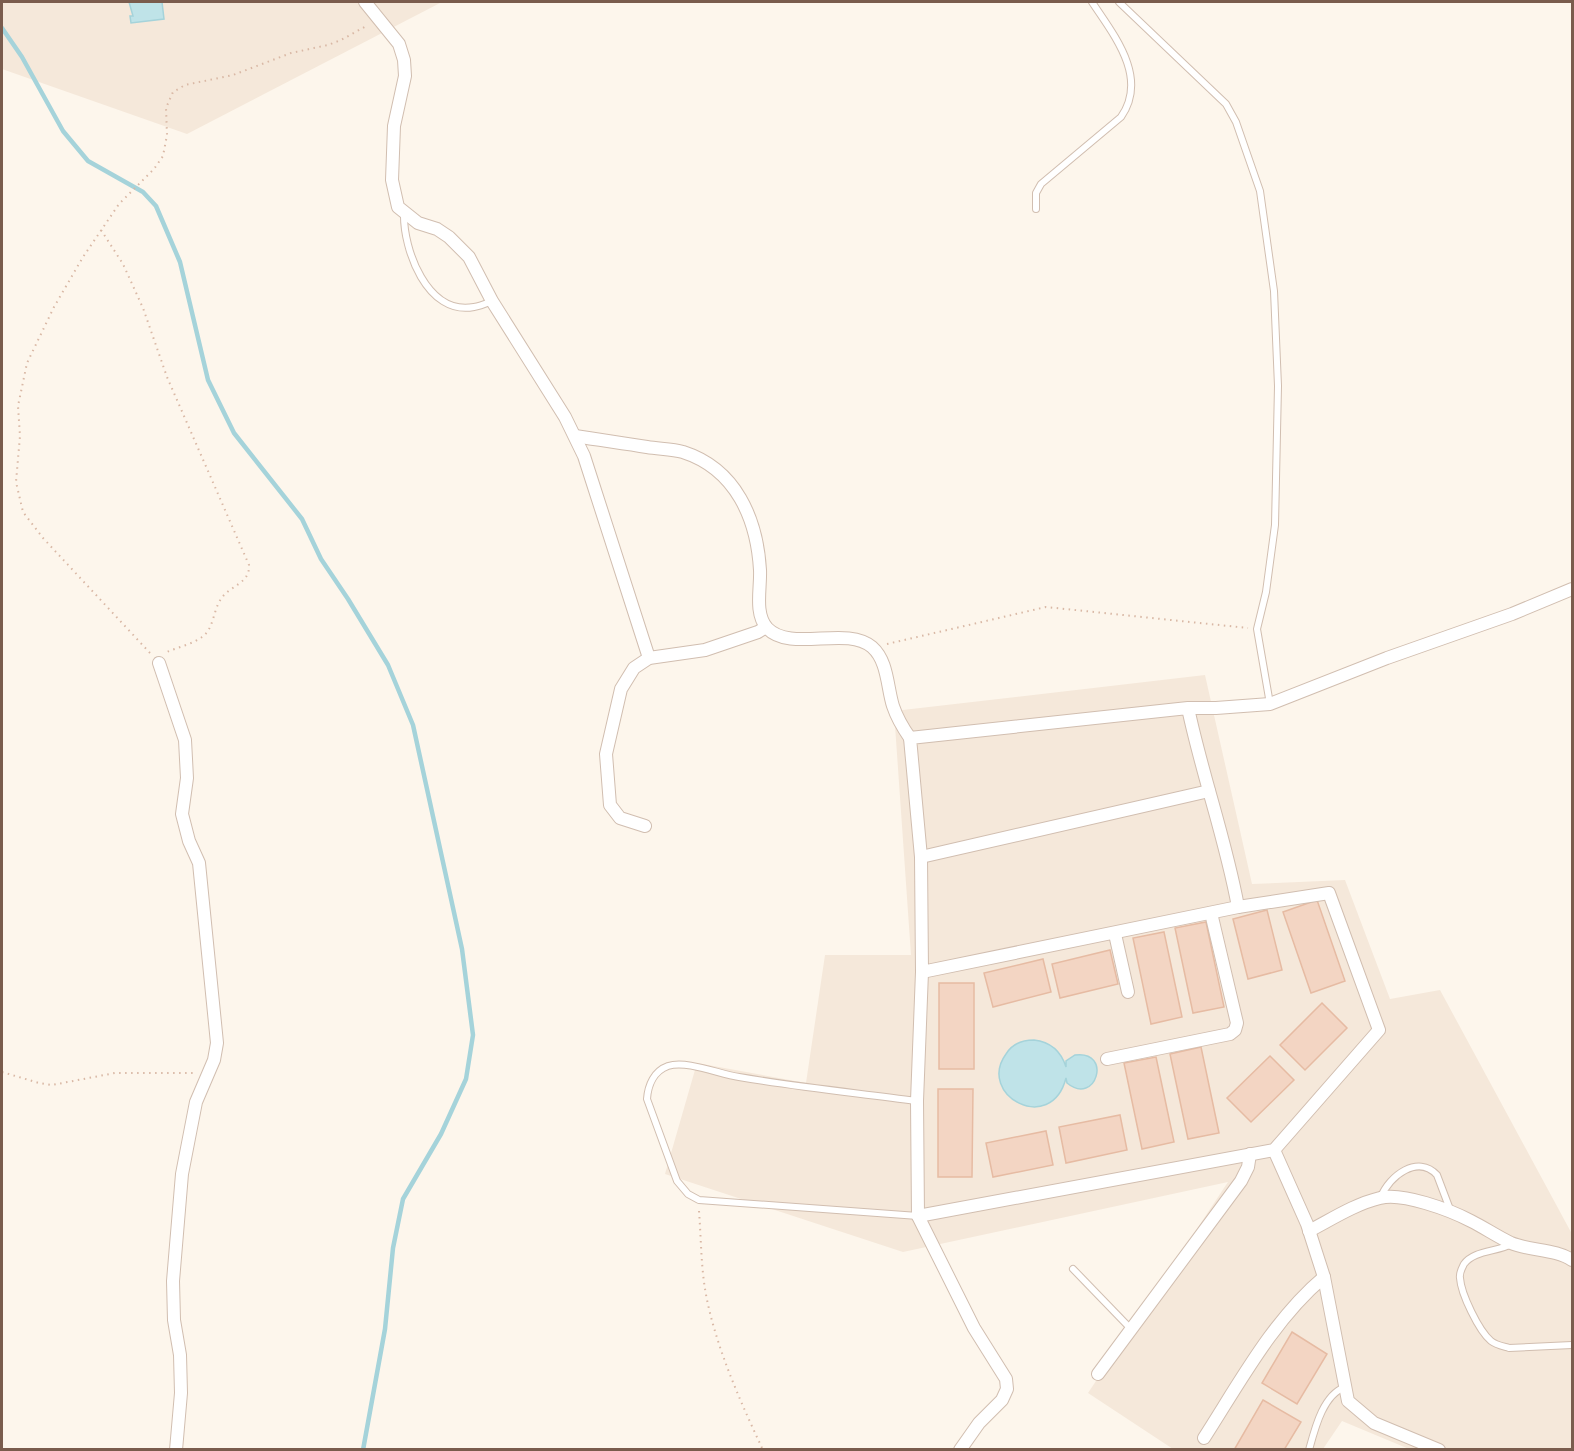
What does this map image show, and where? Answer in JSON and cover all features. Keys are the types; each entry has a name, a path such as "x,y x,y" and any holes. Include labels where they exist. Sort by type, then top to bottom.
{"street":[{"path":"365,2 399,44 405,68 394,126 392,180 398,207 418,223 437,229 459,247 476,268 492,301 555,400 584,456 649,658"},
{"path":"575,436 682,452 703,462 731,483 744,503 754,530 759,561 759,610 766,627 782,636 855,639 873,648 883,662 897,717 910,738 921,857 922,972 917,1101 918,1216 974,1328 1007,1384 1002,1400 960,1449"},
{"path":"910,738 1188,708 1270,704 1387,658 1512,614 1572,589"},
{"path":"645,826 620,818 610,805 606,754 621,689 634,668 649,658 705,650 758,632 766,627"},
{"path":"159,663 185,740 187,778 182,814 189,841 199,863 217,1043 214,1060 196,1102 182,1174 173,1300 180,1354 181,1393 176,1449"},
{"path":"1188,708 1231,868 1238,907"},
{"path":"921,857 1209,791"},
{"path":"918,1216 1274,1150 1379,1030 1329,894 1238,907 922,972"},
{"path":"1107,1059 1197,1042 1230,1034 1235,1030 1237,1023 1211,913"},
{"path":"1114,934 1128,992"},
{"path":"1274,1150 1310,1231 1324,1277 1348,1401 1374,1423 1439,1449"},
{"path":"1098,1374 1241,1181 1248,1167 1250,1154"},
{"path":"1310,1231 1346,1211 1381,1197 1409,1197 1469,1220 1511,1243 1535,1251 1566,1256 1572,1260"},
{"path":"1204,1438 1276,1328 1309,1290 1324,1277"}],"lane":[{"path":"1036,209 1036,193 1041,184 1121,117 1129,102 1130,76 1125,53 1092,2"},
{"path":"1119,2 1226,104 1236,122 1260,190 1274,291 1278,386 1275,525 1266,591 1257,629 1270,704"},
{"path":"404,213 410,255 419,275 432,290 444,300 457,306 474,307 492,301"},
{"path":"917,1101 737,1077 681,1064 669,1066 657,1073 652,1079 647,1099 677,1182 688,1194 699,1200 918,1216"},
{"path":"1381,1197 1395,1178 1412,1166 1422,1166 1433,1170 1437,1175 1451,1213"},
{"path":"1511,1243 1503,1249 1484,1252 1467,1261 1462,1268 1460,1278 1467,1301 1478,1322 1490,1340 1509,1348 1572,1345"},
{"path":"1073,1269 1132,1329"},
{"path":"1309,1449 1316,1426 1329,1400 1345,1386"}],"path":[{"path":"101,230 123,264 143,308 167,376 249,565 245,580 222,597 210,627 203,637 169,651 159,663 23,512 16,482 20,436 18,406 27,363 54,307 101,230 125,196 159,163 165,150 167,135 167,102 178,88 245,71 291,53 328,45 380,18"},
{"path":"873,648 1046,607 1257,629"},
{"path":"2,1072 52,1085 114,1073 207,1074"},
{"path":"699,1200 703,1272 709,1308 747,1416 763,1449"}],"shaded area":[{"path":"2,2 442,2 187,134 2,69"},
{"path":"1205,675 1252,884 1345,880 1390,999 1440,990 1572,1234 1572,1449 1409,1449 1342,1421 1323,1449 1173,1449 1088,1393 1228,1182 903,1252 665,1174 697,1063 806,1083 825,955 911,955 894,711"}],"water":[{"path":"129,2 162,2 164,19 131,23 130,16 133,16"},
{"path":"1034,1040 1055,1048 1066,1067 1066,1061 1075,1055 1087,1056 1094,1061 1097,1068 1092,1083 1086,1088 1077,1088 1067,1083 1066,1078 1058,1095 1046,1104 1033,1107 1019,1103 1008,1095 1001,1083 999,1069 1006,1054 1018,1043"}],"building":[{"path":"1317,900 1345,981 1311,993 1283,912"},
{"path":"1267,910 1282,970 1248,979 1233,919"},
{"path":"1206,922 1224,1007 1193,1013 1175,928"},
{"path":"1164,932 1182,1017 1151,1024 1133,938"},
{"path":"1110,950 1118,984 1060,998 1052,964"},
{"path":"1043,959 1051,992 993,1007 984,973"},
{"path":"939,983 974,983 974,1069 939,1069"},
{"path":"1322,1003 1347,1028 1305,1070 1280,1045"},
{"path":"1201,1047 1219,1133 1188,1139 1170,1054"},
{"path":"1270,1056 1294,1080 1251,1122 1227,1098"},
{"path":"1156,1057 1174,1142 1142,1149 1124,1063"},
{"path":"938,1089 973,1089 972,1177 938,1177"},
{"path":"1120,1115 1127,1150 1066,1163 1059,1127"},
{"path":"1046,1131 1053,1165 993,1177 986,1143"},
{"path":"1292,1332 1327,1354 1297,1404 1262,1383"},
{"path":"1263,1400 1301,1422 1284,1450 1234,1450"}],"waterway":[{"path":"2,28 22,57 63,131 88,161 143,192 156,206 180,262 208,380 234,433 302,519 321,559 388,665 413,725 462,949 473,1035 466,1079 441,1134 403,1199 393,1248 385,1329 363,1450"}]}
